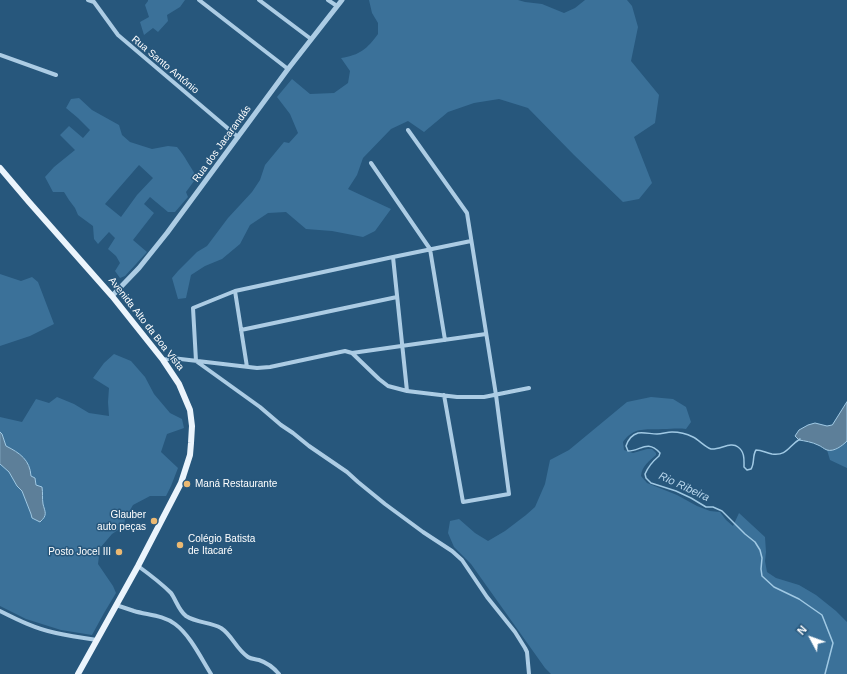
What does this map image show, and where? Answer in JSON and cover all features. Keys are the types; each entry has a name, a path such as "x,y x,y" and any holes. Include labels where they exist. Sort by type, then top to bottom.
{"main road":[{"name":"Avenida Alto da Boa Vista","path":"0,168 112,296 163,360 180,384 190,410 192,426 190,455 181,483 138,566 78,674"}],"street":[{"name":"Rua Santo Antônio","path":"88,0 93,1 118,35 238,137"},
{"path":"199,0 288,69"},
{"path":"259,0 312,38"},
{"path":"328,0 337,6"},
{"name":"Rua dos Jacarandás","path":"112,296 139,268 167,233 288,69 342,0"},
{"path":"0,55 56,75"},
{"path":"408,130 467,213 496,395 509,494 463,502 444,395"},
{"path":"371,163 430,249 445,340"},
{"path":"196,361 193,308 235,291 472,241"},
{"path":"393,257 407,391"},
{"path":"235,291 247,367"},
{"path":"241,330 397,296"},
{"path":"163,360 172,358 257,368 270,367 345,351 352,353 486,334"},
{"path":"352,353 378,380 388,386 407,391 457,397 484,397 529,388"},
{"path":"196,361 260,407 309,446 347,472 385,504 452,551 462,560 486,597 515,632 525,648 527,652 529,674"},
{"path":"138,566 173,596 185,615 222,628 248,657 271,665 279,674"},
{"path":"116,605 169,620 176,624 194,646 211,674"},
{"path":"0,611 23,622 57,634 97,640"}],"shaded area":[{"path":"148,0 185,0 180,7 167,15 168,21 158,32 153,28 144,35 140,22 149,17 145,5"},
{"path":"369,0 518,0 542,4 564,13 575,8 585,0 627,0 632,6 638,27 631,61 659,95 655,123 634,137 652,183 639,199 623,202 528,108 499,99 474,103 448,112 424,132 408,121 391,129 363,158 357,175 348,189 391,209 375,231 363,237 332,231 306,229 286,212 268,213 250,225 240,244 222,259 205,266 191,275 186,298 178,299 172,278 197,252 207,246 228,218 252,192 260,180 265,165 284,142 289,143 298,133 290,114 277,97 292,79 310,94 334,93 348,83 350,71 341,58 358,53 370,44 378,34 378,23 372,13"},
{"path":"79,98 92,110 119,125 122,135 130,142 152,149 168,146 177,147 197,177 186,192 188,197 175,212 168,212 150,197 144,204 154,213 133,240 147,252 125,276 120,278 115,271 120,263 116,256 108,249 115,238 109,232 98,244 94,239 93,226 78,215 64,192 53,192 45,177 54,167 75,150 60,135 69,126 83,138 90,130 66,108 71,99","holes":["139,165 153,178 137,195 121,217 105,204"]},
{"path":"0,274 21,281 32,277 38,282 54,324 30,336 0,346"},
{"path":"114,354 131,361 145,377 154,394 170,413 182,419 184,428 167,434 161,452 178,468 166,496 150,496 133,505 125,519 124,526 112,534 100,548 98,564 116,593 92,635 61,630 26,619 0,606 0,464 9,472 17,486 22,491 32,518 41,522 45,512 43,492 36,485 35,478 31,476 26,461 15,451 6,446 0,432 0,417 22,422 36,399 49,403 57,397 74,404 89,413 109,416 109,388 93,378 104,363"},
{"path":"651,397 673,399 686,407 691,422 686,429 646,429 636,431 627,437 623,442 624,450 633,453 652,449 656,453 656,455 644,467 641,476 647,483 677,495 697,506 710,511 720,512 733,526 739,513 765,537 765,561 767,572 776,578 799,585 816,595 847,622 847,674 551,674 545,668 471,564 454,547 448,533 450,521 459,519 475,533 488,541 505,531 535,507 545,484 550,460 569,450 627,402"},
{"path":"847,402 847,441 840,447 827,450 819,445 799,440 795,436 799,430 808,425 815,423 827,426 832,425"},
{"path":"0,432 6,446 16,451 26,461 29,466 31,476 35,478 36,485 42,487 45,513 40,522 32,518 22,491 17,486 9,472 0,464"},
{"path":"847,441 847,468 830,460 827,450 835,450"}],"waterway":[{"name":"Rio Ribeira","path":"800,439 785,452 772,454 756,450 752,467 751,469 747,470 744,467 744,456 742,451 735,445 711,449 686,434 675,432 657,434 638,433 630,438 626,446 628,451 633,451 648,446 660,453 645,474 646,478 651,483 676,491 706,507 713,507 722,511 755,542 760,550 762,558 762,576 774,587 799,599 822,615 833,643 825,674"}],"place":[{"name":"Maná Restaurante","path":"187,484"},
{"name":"Glauber auto peças","path":"154,521"},
{"name":"Colégio Batista de Itacaré","path":"180,545"},
{"name":"Posto Jocel III","path":"119,552"}]}
